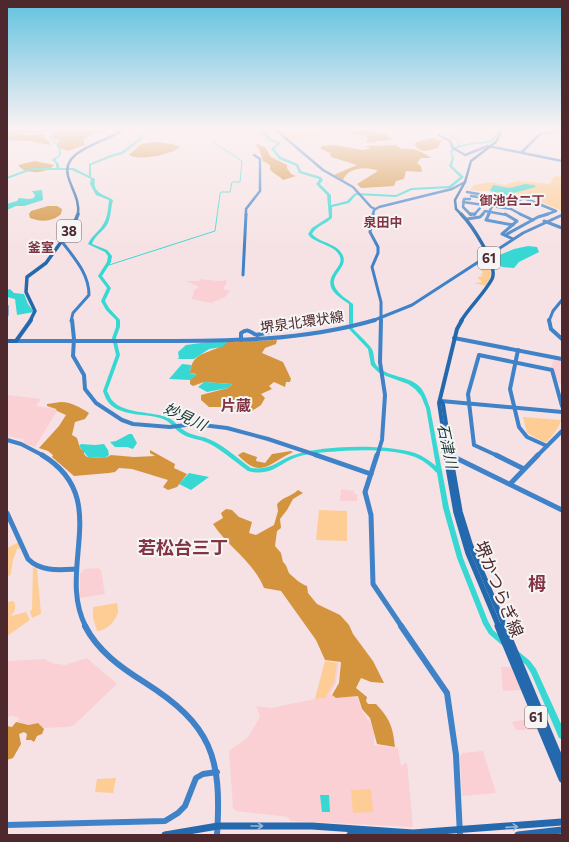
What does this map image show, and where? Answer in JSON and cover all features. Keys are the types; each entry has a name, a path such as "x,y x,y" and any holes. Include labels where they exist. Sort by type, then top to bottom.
{"main road":[{"name":"38","path":"16,341 36,313 28,302 26,293 25,286 28,276 44,264 50,255 63,242 65,236 77,219 80,206 67,175 68,169"},
{"name":"堺かつらぎ線","path":"469,169 465,182 454,204 456,209 467,219 488,256 493,270 491,282 469,308 460,322 445,372 441,401 443,404 456,512 466,544 503,638 562,779"},
{"path":"7,341 16,341"},
{"name":"堺かつらぎ線","path":"448,454 460,512 470,544 518,662 562,764"},
{"path":"350,835 460,833 562,822"},
{"path":"165,835 312,826 413,833"},
{"path":"518,835 562,830"}],"street":[{"path":"243,275 246,209 260,191 260,169"},
{"path":"322,169 355,189 370,207 375,209 452,189 465,182"},
{"path":"467,192 495,196 495,199"},
{"path":"463,202 464,199 470,198 516,202 524,198 556,211 533,220 507,234"},
{"path":"495,199 486,220 519,227"},
{"path":"463,202 511,209 533,220"},
{"path":"463,202 463,207 470,215 474,215 480,208"},
{"path":"375,209 370,232 378,247 378,253 372,267 381,302 382,372 385,395 382,440 365,497 371,515 373,584 447,693 456,755 460,833"},
{"path":"467,219 478,218 482,213 491,211 504,213 516,220 517,223 502,234 513,240"},
{"name":"堺泉北環状線","path":"16,341 239,340 296,337 355,326 381,318 411,306 544,221 562,215"},
{"path":"544,221 562,228"},
{"path":"63,242 79,264 89,284 89,295 71,318 74,339 73,356 84,375 85,389 96,403 122,420 133,424 170,427 194,424 227,428 268,439 371,474"},
{"path":"562,300 548,318 547,323 551,331 562,339"},
{"path":"7,306 7,314"},
{"path":"239,340 241,333 245,330 249,330 253,334 257,335 273,331"},
{"path":"454,338 562,359"},
{"path":"518,350 510,389 521,432 525,436 547,446"},
{"path":"524,469 474,445 468,394 479,355 552,370 562,406"},
{"path":"441,401 562,412"},
{"path":"510,484 562,431"},
{"path":"7,440 25,446 44,456 57,466 70,481 80,504 81,513 80,538 76,569 76,598 84,624 92,638 114,662 173,702 191,718 212,748 219,792 217,831"},
{"path":"448,454 562,510"},
{"path":"7,513 16,530 26,556 34,565 51,571 76,569"},
{"path":"7,826 165,821 176,815 185,806 193,782 196,778 201,775 217,772"}],"shaded area":[{"path":"24,169 48,169 41,172 31,172"},
{"path":"270,169 288,169 291,174 296,176 283,180"},
{"path":"347,169 357,169 349,172 343,180 334,175"},
{"path":"375,169 422,169 422,172 406,171 404,179 396,181 394,186 361,188 357,184 378,171"},
{"path":"555,176 562,177 562,211 534,199 517,195 517,199 512,200 489,191 470,190 474,185 491,182 504,185 518,181 550,184"},
{"path":"48,206 57,206 62,209 61,214 50,220 30,218 29,214 31,211"},
{"path":"488,261 491,271 486,286 474,283 482,282 477,277 484,276 481,275 483,272 481,271 480,264"},
{"path":"200,279 219,281 226,280 227,282 223,289 230,291 225,297 211,303 191,299 194,290 199,287 186,281 199,281"},
{"path":"277,340 276,344 265,348 262,353 283,362 291,379 290,382 286,382 285,387 274,382 269,386 272,389 261,394 265,398 261,405 249,413 226,407 209,407 201,400 201,395 228,388 232,384 204,382 193,386 190,384 190,380 196,374 190,373 192,365 199,356 204,353 221,346 226,342"},
{"path":"554,358 562,360 562,384 558,383 551,368"},
{"path":"7,395 41,399 36,406 56,409 57,411 35,447 24,443 23,439 7,436"},
{"path":"61,402 73,404 89,413 85,419 75,422 72,435 77,438 80,448 84,451 84,454 87,457 105,458 111,455 134,457 155,456 150,453 150,450 175,464 174,468 187,474 177,487 168,490 163,487 168,480 132,469 119,468 115,472 74,476 52,457 53,455 48,451 39,448 59,426 66,415 47,406 47,404"},
{"path":"523,417 561,420 555,432 547,442 544,442 527,433"},
{"path":"243,452 257,457 256,461 265,463 272,454 293,452 265,467 259,468 253,467 238,455"},
{"path":"341,489 354,491 354,494 357,494 357,501 340,501"},
{"path":"298,490 303,493 293,499 280,519 281,528 277,531 275,546 281,553 283,562 289,573 300,583 307,586 308,593 317,604 340,615 349,625 353,634 373,661 384,683 371,682 361,678 356,688 367,697 366,701 368,704 376,704 385,714 392,729 395,747 377,744 370,718 362,709 358,696 336,698 332,695 339,683 341,662 325,660 316,640 281,591 264,588 254,570 213,524 223,518 221,513 226,509 232,510 239,517 252,522 249,533 256,535 274,525 278,511 277,504"},
{"path":"319,510 347,511 347,541 316,540"},
{"path":"19,542 21,548 17,549 13,560 11,574 7,578 7,548"},
{"path":"33,567 37,569 41,614 32,618 30,611 32,610"},
{"path":"98,568 101,570 105,594 80,598 80,574 84,569"},
{"path":"13,601 15,603 15,610 11,616 26,612 30,620 7,636 7,602"},
{"path":"117,603 118,612 115,619 104,629 97,631 93,618 93,607"},
{"path":"87,658 117,684 74,725 68,727 44,728 18,722 19,717 10,716 7,719 7,661 45,659 50,662 53,659 50,663 65,665"},
{"path":"325,661 339,663 336,683 330,694 335,698 358,696 361,709 371,724 374,734 374,745 398,748 401,766 407,762 413,827 291,821 288,817 236,811 233,808 229,751 248,737 260,717 256,706 271,708 315,699"},
{"path":"325,661 337,663 334,682 325,698 315,699"},
{"path":"501,667 512,667 521,690 503,691"},
{"path":"533,718 537,730 516,730 512,722"},
{"path":"16,722 29,725 38,723 44,729 42,734 37,736 34,742 31,740 26,740 27,734 24,732 19,734 21,744 13,758 7,760 7,726 12,727"},
{"path":"483,751 496,793 462,796 460,756 463,753"},
{"path":"116,778 113,793 95,792 97,779"},
{"path":"371,789 373,812 353,813 351,790"}],"water":[{"path":"525,184 534,185 536,187 513,193 514,197 510,198 501,193 490,191 493,185 510,188"},
{"path":"42,190 43,200 24,206 16,206 7,210 7,204 17,201 19,198 34,198 35,195 32,191"},
{"path":"528,246 537,247 539,252 519,262 514,268 502,267 492,258 514,249"},
{"path":"10,289 14,293 24,294 28,304 34,312 17,315 15,299 7,297 7,290"},
{"path":"231,339 222,347 209,349 194,359 177,359 179,358 178,352 186,345"},
{"path":"182,364 191,365 190,373 197,375 190,380 169,379"},
{"path":"204,382 232,384 228,388 207,392 198,387"},
{"path":"129,434 132,434 137,443 133,449 127,447 115,447 110,442 116,441"},
{"path":"81,444 104,444 109,455 105,458 88,457 79,446"},
{"path":"189,473 209,477 191,490 179,484"},
{"path":"320,795 329,795 330,812 322,812"}],"waterway":[{"path":"7,178 28,170 34,169"},
{"name":"妙見川","path":"74,169 93,179 92,184 97,194 111,200 106,223 93,238 90,244 106,251 110,256 109,262 100,276 109,288 103,301 107,309 118,320 118,327 114,338 118,355 105,391 114,405 130,412 168,419 184,433 210,442 250,470 263,471 295,456 306,453 372,449 389,450 414,455 428,462 439,472"},
{"name":"妙見川","path":"90,169 90,177"},
{"path":"106,266 215,231 220,194 221,192 230,192 232,182 240,182 241,169"},
{"path":"299,169 300,172 320,178 321,180 318,184 329,195 330,206"},
{"path":"330,206 348,202 355,194 396,196 411,189 450,187 462,177 454,169"},
{"name":"石津川","path":"330,206 331,217 313,229 310,234 313,238 332,246 340,252 342,262 332,278 332,283 339,295 351,304 351,329 370,349 373,365 380,372 410,383 417,388 423,396 428,408 446,508 460,558 485,622 491,632 505,644"},
{"name":"石津川","path":"516,653 528,663 534,671 562,735"}],"district":[{"name":"御池台二丁","path":"512,200"},
{"name":"泉田中","path":"383,222"},
{"name":"釜室","path":"41,247"},
{"name":"片蔵","path":"236,406"},
{"name":"若松台三丁","path":"183,548"},
{"name":"栂","path":"537,584"}]}
